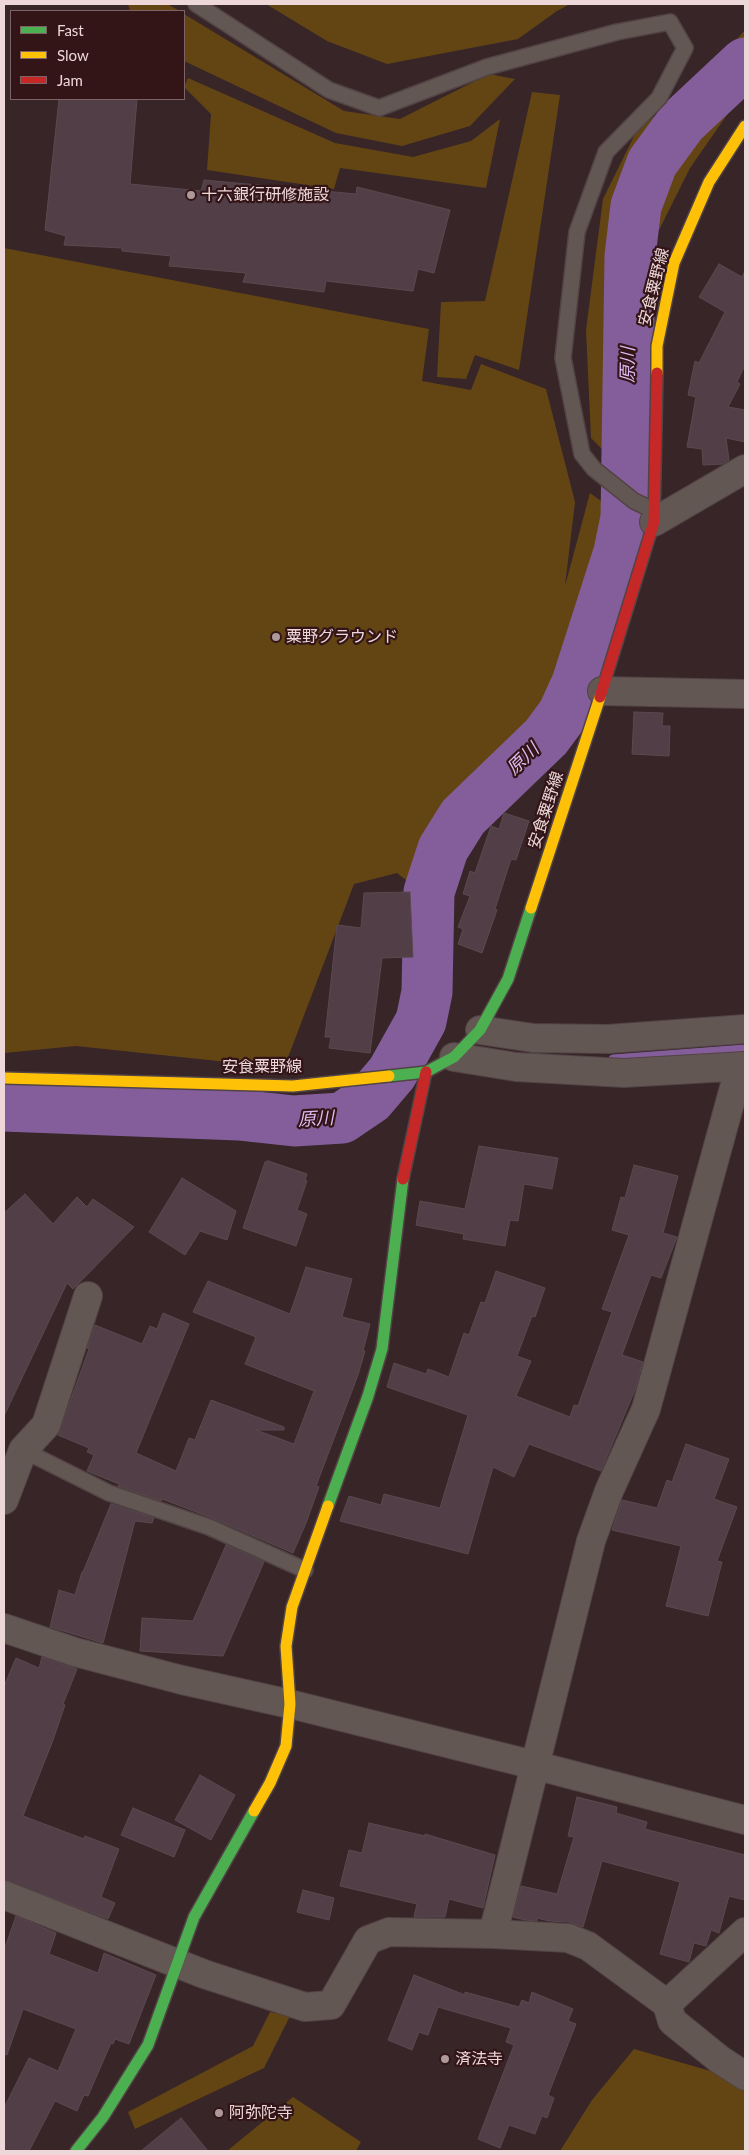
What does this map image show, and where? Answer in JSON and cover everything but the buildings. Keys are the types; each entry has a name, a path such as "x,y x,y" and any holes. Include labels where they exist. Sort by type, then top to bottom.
{"main road":[{"name":"安食粟野線","path":"4,1078 293,1086 426,1072 454,1057 480,1030 508,980 602,691 655,517 656,346 674,263 709,182 745,126"},
{"path":"76,2151 103,2117 148,2045 194,1917 273,1775 286,1746 290,1704 286,1646 292,1606 368,1396 382,1349 390,1304 400,1193 426,1072"}],"street":[{"path":"655,517 745,468"},
{"path":"602,691 745,694"},
{"path":"480,1030 533,1038 608,1039 745,1029"},
{"path":"454,1057 516,1066 624,1073 742,1066 646,1409 609,1491 592,1541 534,1765 493,1934"},
{"path":"4,1500 23,1450 46,1425 88,1296"},
{"path":"4,1628 84,1655 182,1680 290,1704 745,1820"},
{"path":"4,1894 204,1974 305,2007 331,2005 368,1940 389,1932 568,1938 588,1946 667,2004 672,2021 719,2059 745,2076"},
{"path":"667,2004 745,1932"}],"lane":[{"path":"196,4 329,90 379,108 487,67 617,32 670,22 685,48 659,98 606,152 577,232 563,358 582,454 594,469 655,517"},
{"path":"23,1450 109,1493 209,1527 305,1570"}],"shaded area":[{"path":"128,4 167,4 178,10 130,10"},
{"path":"266,4 570,4 518,39 387,64 327,41"},
{"path":"185,15 344,111 400,119 489,74 515,79 470,126 402,146 336,133 185,61"},
{"path":"745,30 745,89 690,168 654,240 643,316 631,478 591,438 586,330 603,199 638,128 691,91"},
{"path":"188,78 335,143 413,157 471,141 500,119 486,188 340,168 334,189 207,170 211,114 185,88"},
{"path":"532,92 560,95 519,370 475,355 466,379 437,377 441,302 485,301"},
{"name":"粟野グラウンド","path":"4,248 429,329 422,381 471,390 481,364 546,389 575,502 565,586 590,493 631,523 582,695 541,754 439,849 434,885 411,884 397,873 354,884 284,1068 76,1046 4,1053"},
{"path":"270,2012 290,2016 264,2068 135,2129 128,2112 253,2046"},
{"path":"634,2049 745,2081 745,2151 560,2151 592,2100"},
{"path":"293,2097 361,2142 356,2151 227,2151"}],"waterway":[{"name":"原川","path":"4,1106 239,1115 294,1121 342,1118 370,1099 392,1073 421,1021 427,992 429,892 443,849 463,817 546,737 563,714 577,683 619,552 626,518 630,256 636,206 652,163 682,122 745,63"},
{"path":"613,1059 745,1049"}],"traffic: fast":[{"path":"389,1076 426,1072 454,1057 480,1030 508,979 531,908"},
{"path":"328,1506 368,1396 382,1349 403,1179"},
{"path":"76,2151 103,2117 148,2045 194,1917 254,1811"}],"traffic: slow":[{"path":"657,373 657,346 674,263 709,182 745,126"},
{"path":"531,908 600,697"},
{"path":"4,1078 293,1086 389,1076"},
{"path":"254,1811 270,1783 286,1746 290,1704 286,1646 292,1607 328,1506"}],"traffic: jam":[{"path":"600,697 654,522 657,373"},
{"path":"403,1179 426,1072"}],"place":[{"name":"十六銀行研修施設","path":"191,195"},
{"name":"粟野グラウンド","path":"276,637"},
{"name":"済法寺","path":"445,2059"},
{"name":"阿弥陀寺","path":"219,2113"}]}
